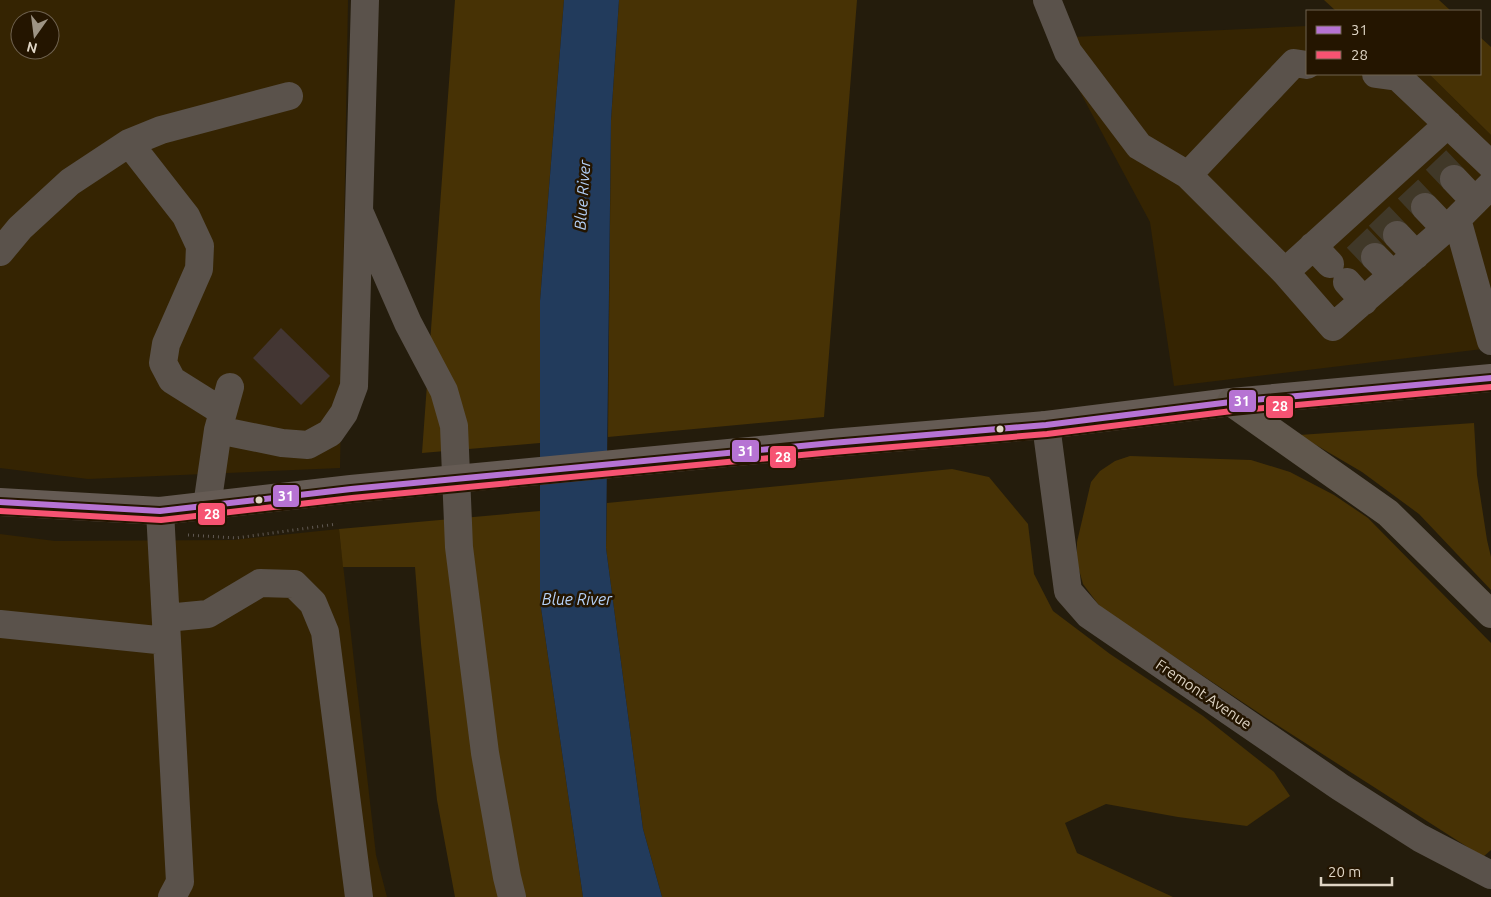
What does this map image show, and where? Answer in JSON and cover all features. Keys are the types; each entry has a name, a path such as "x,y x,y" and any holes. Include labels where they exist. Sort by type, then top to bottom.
{"highway":[{"path":"1231,402 1388,513 1491,614"}],"main road":[{"path":"0,502 161,523 207,506 351,489 832,442 1046,424 1231,402 1491,378"}],"street":[{"path":"129,143 186,216 200,246 199,270 166,344 163,363 172,380 282,443 308,444 330,433 344,413 354,386 365,0"},
{"path":"1047,0 1068,52 1139,146 1188,175 1285,272 1333,328 1338,273 1366,248 1416,255"},
{"path":"1188,175 1294,63 1306,65"},
{"path":"1383,75 1398,77 1491,164"},
{"path":"0,252 20,228 70,182 129,143 161,130 289,96"},
{"path":"1285,272 1338,273 1366,248 1380,217 1438,162 1448,124"},
{"path":"1438,162 1467,209 1491,341"},
{"path":"1409,190 1467,209"},
{"path":"1416,255 1467,209"},
{"path":"359,211 408,323 444,391 454,426 459,547 485,753 512,897"},
{"path":"1380,217 1416,255"},
{"path":"207,506 223,409"},
{"name":"Fremont Avenue","path":"1046,424 1068,591 1089,615 1340,787 1420,838 1491,875"},
{"path":"161,523 178,892"},
{"path":"0,624 167,630 208,614 260,583 294,584 314,603 325,632 359,897"}],"path":[{"path":"161,523 236,538 337,524"}],"shaded area":[{"path":"0,0 348,0 340,468 88,479 0,468"},
{"path":"455,0 564,0 540,301 540,443 422,453"},
{"path":"619,0 857,0 824,417 608,437 611,120"},
{"path":"1324,0 1439,0 1450,10 1335,10"},
{"path":"1306,26 1306,75 1430,75 1491,135 1491,348 1174,386 1150,222 1051,38"},
{"path":"1481,38 1491,47 1491,135 1430,75 1481,75"},
{"path":"1474,423 1477,475 1491,557 1491,590 1419,514 1362,472 1299,435"},
{"path":"1130,456 1251,460 1290,472 1334,495 1368,518 1491,643 1491,850 1483,857 1274,723 1101,608 1083,584 1077,563 1077,542 1091,482 1100,471 1115,461"},
{"path":"952,469 989,477 1028,524 1034,574 1053,611 1110,654 1203,716 1274,772 1290,796 1247,826 1178,817 1106,804 1065,823 1077,853 1173,897 662,897 643,829 606,548 607,503"},
{"path":"540,511 540,601 583,897 455,897 437,800 415,567 343,567 339,529"},
{"path":"339,529 376,855 387,897 0,897 0,534 55,541 233,540"}],"water":[{"name":"Blue River","path":"564,0 619,0 611,120 606,548 643,829 662,897 583,897 540,601 540,301"}],"building":[{"path":"281,328 330,376 301,405 253,358"}],"tunnel":[{"path":"1436,160 1454,179"},
{"path":"1408,189 1425,207"},
{"path":"1379,216 1397,235"},
{"path":"1357,238 1375,257"}],"transit line":[{"name":"31","path":"0,502 160,511 351,489 832,443 1046,425 1231,402 1491,378"},
{"name":"28","path":"0,511 161,520 352,498 833,452 1047,434 1232,411 1491,387"}]}
